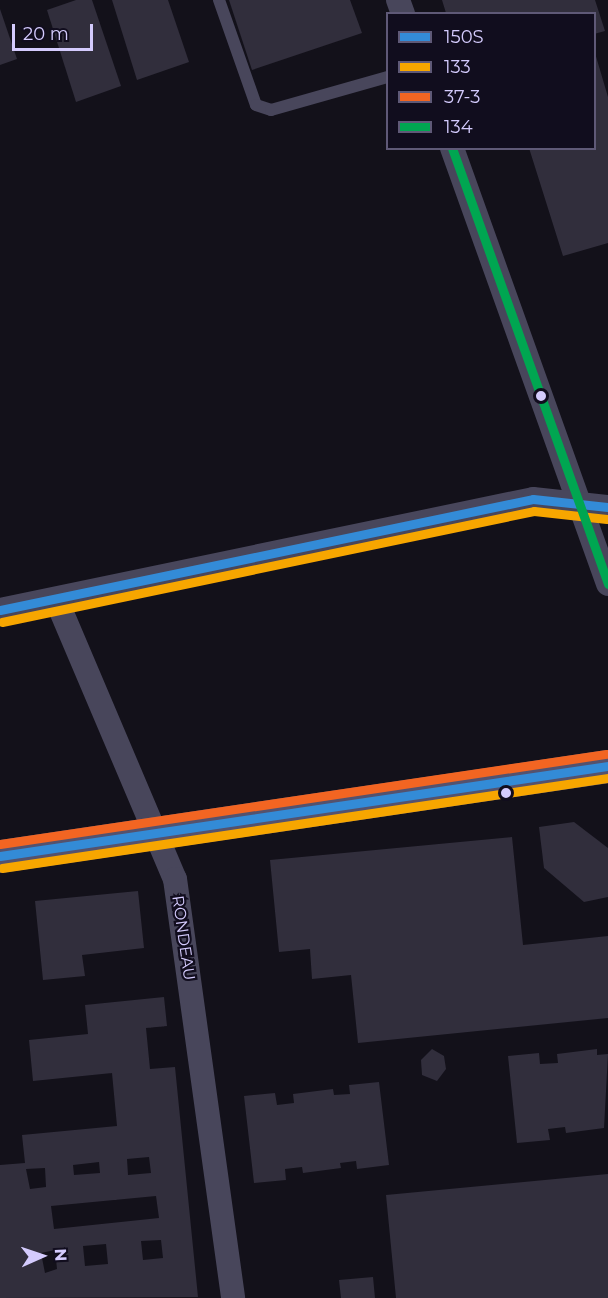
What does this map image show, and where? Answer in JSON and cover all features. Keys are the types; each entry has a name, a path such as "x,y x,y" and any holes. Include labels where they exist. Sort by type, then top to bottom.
{"main road":[{"path":"0,856 608,766"}],"street":[{"path":"453,150 608,584"},
{"path":"0,610 533,499 581,506 608,507"},
{"name":"RONDEAU","path":"56,599 158,832 175,879 233,1298"}],"lane":[{"path":"219,0 256,105 271,110 386,77"}],"building":[{"path":"76,0 92,0 121,86 76,102 47,10"},
{"path":"112,0 168,0 189,62 137,80"},
{"path":"229,0 350,0 362,33 252,70"},
{"path":"442,0 595,0 605,31 596,33 596,12 446,12"},
{"path":"0,9 17,59 0,65"},
{"path":"596,56 608,97 608,243 563,256 530,150 596,150"},
{"path":"574,822 608,848 608,897 584,902 544,868 539,827"},
{"path":"512,837 523,945 608,936 608,1018 358,1043 351,975 312,979 310,949 279,952 270,860"},
{"path":"138,891 144,948 82,955 85,976 43,980 35,901"},
{"path":"164,997 167,1026 146,1028 150,1069 175,1067 198,1297 0,1298 0,1165 25,1163 22,1135 117,1126 112,1073 33,1081 29,1040 88,1034 85,1005","holes":["149,1157 151,1173 128,1175 127,1159","99,1162 100,1173 74,1175 73,1165","45,1168 46,1187 30,1189 26,1169","156,1196 159,1218 54,1229 51,1206","161,1240 163,1258 143,1260 141,1241","106,1244 108,1264 85,1266 83,1246","55,1250 57,1269 45,1273 41,1253"]},
{"path":"432,1049 444,1056 446,1069 437,1081 422,1075 421,1060"},
{"path":"597,1049 597,1055 608,1054 604,1128 566,1133 565,1127 548,1129 550,1140 517,1143 508,1056 539,1053 540,1064 558,1063 557,1054"},
{"path":"379,1082 389,1165 357,1169 356,1161 340,1163 341,1168 303,1173 302,1167 285,1169 286,1180 254,1183 244,1096 275,1093 277,1105 294,1103 293,1094 333,1089 334,1095 350,1094 349,1085"},
{"path":"608,1174 608,1298 396,1298 386,1195"},
{"path":"373,1277 375,1298 341,1298 339,1280"}],"transit line":[{"name":"134","path":"453,150 608,584"},
{"name":"150S","path":"0,610 533,499 608,507"},
{"name":"133","path":"2,622 534,511 607,519"},
{"name":"37-3","path":"0,844 606,754"},
{"name":"150S","path":"0,856 608,766"},
{"name":"133","path":"2,868 608,778"}]}
